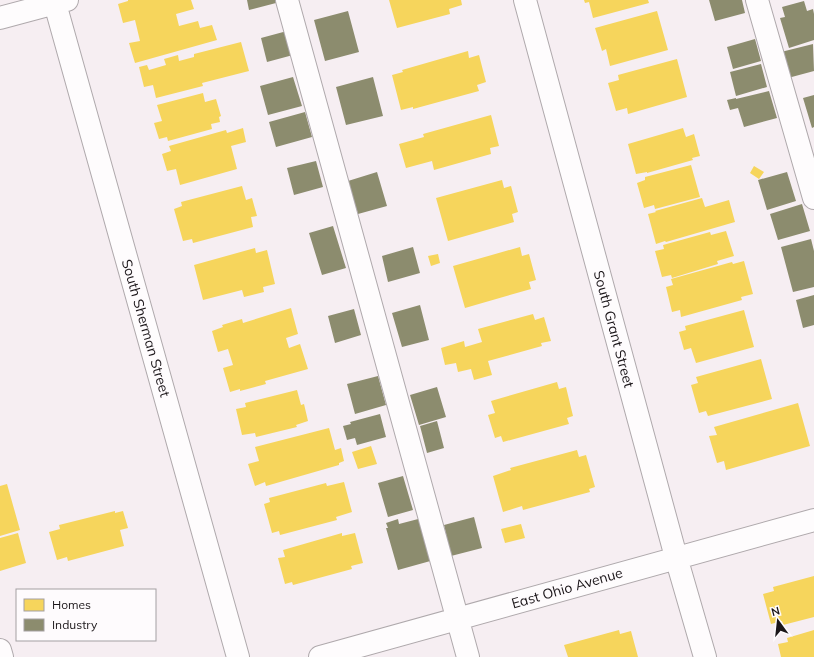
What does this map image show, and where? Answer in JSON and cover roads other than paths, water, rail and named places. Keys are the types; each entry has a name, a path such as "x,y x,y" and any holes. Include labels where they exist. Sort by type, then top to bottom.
{"street":[{"path":"287,0 468,657"},
{"name":"South Grant Street","path":"525,0 676,558 705,657"},
{"path":"757,0 814,198"},
{"path":"0,18 59,1"},
{"name":"South Sherman Street","path":"59,1 238,657"},
{"name":"East Ohio Avenue","path":"320,657 814,520"},
{"path":"0,650 2,657"}]}
